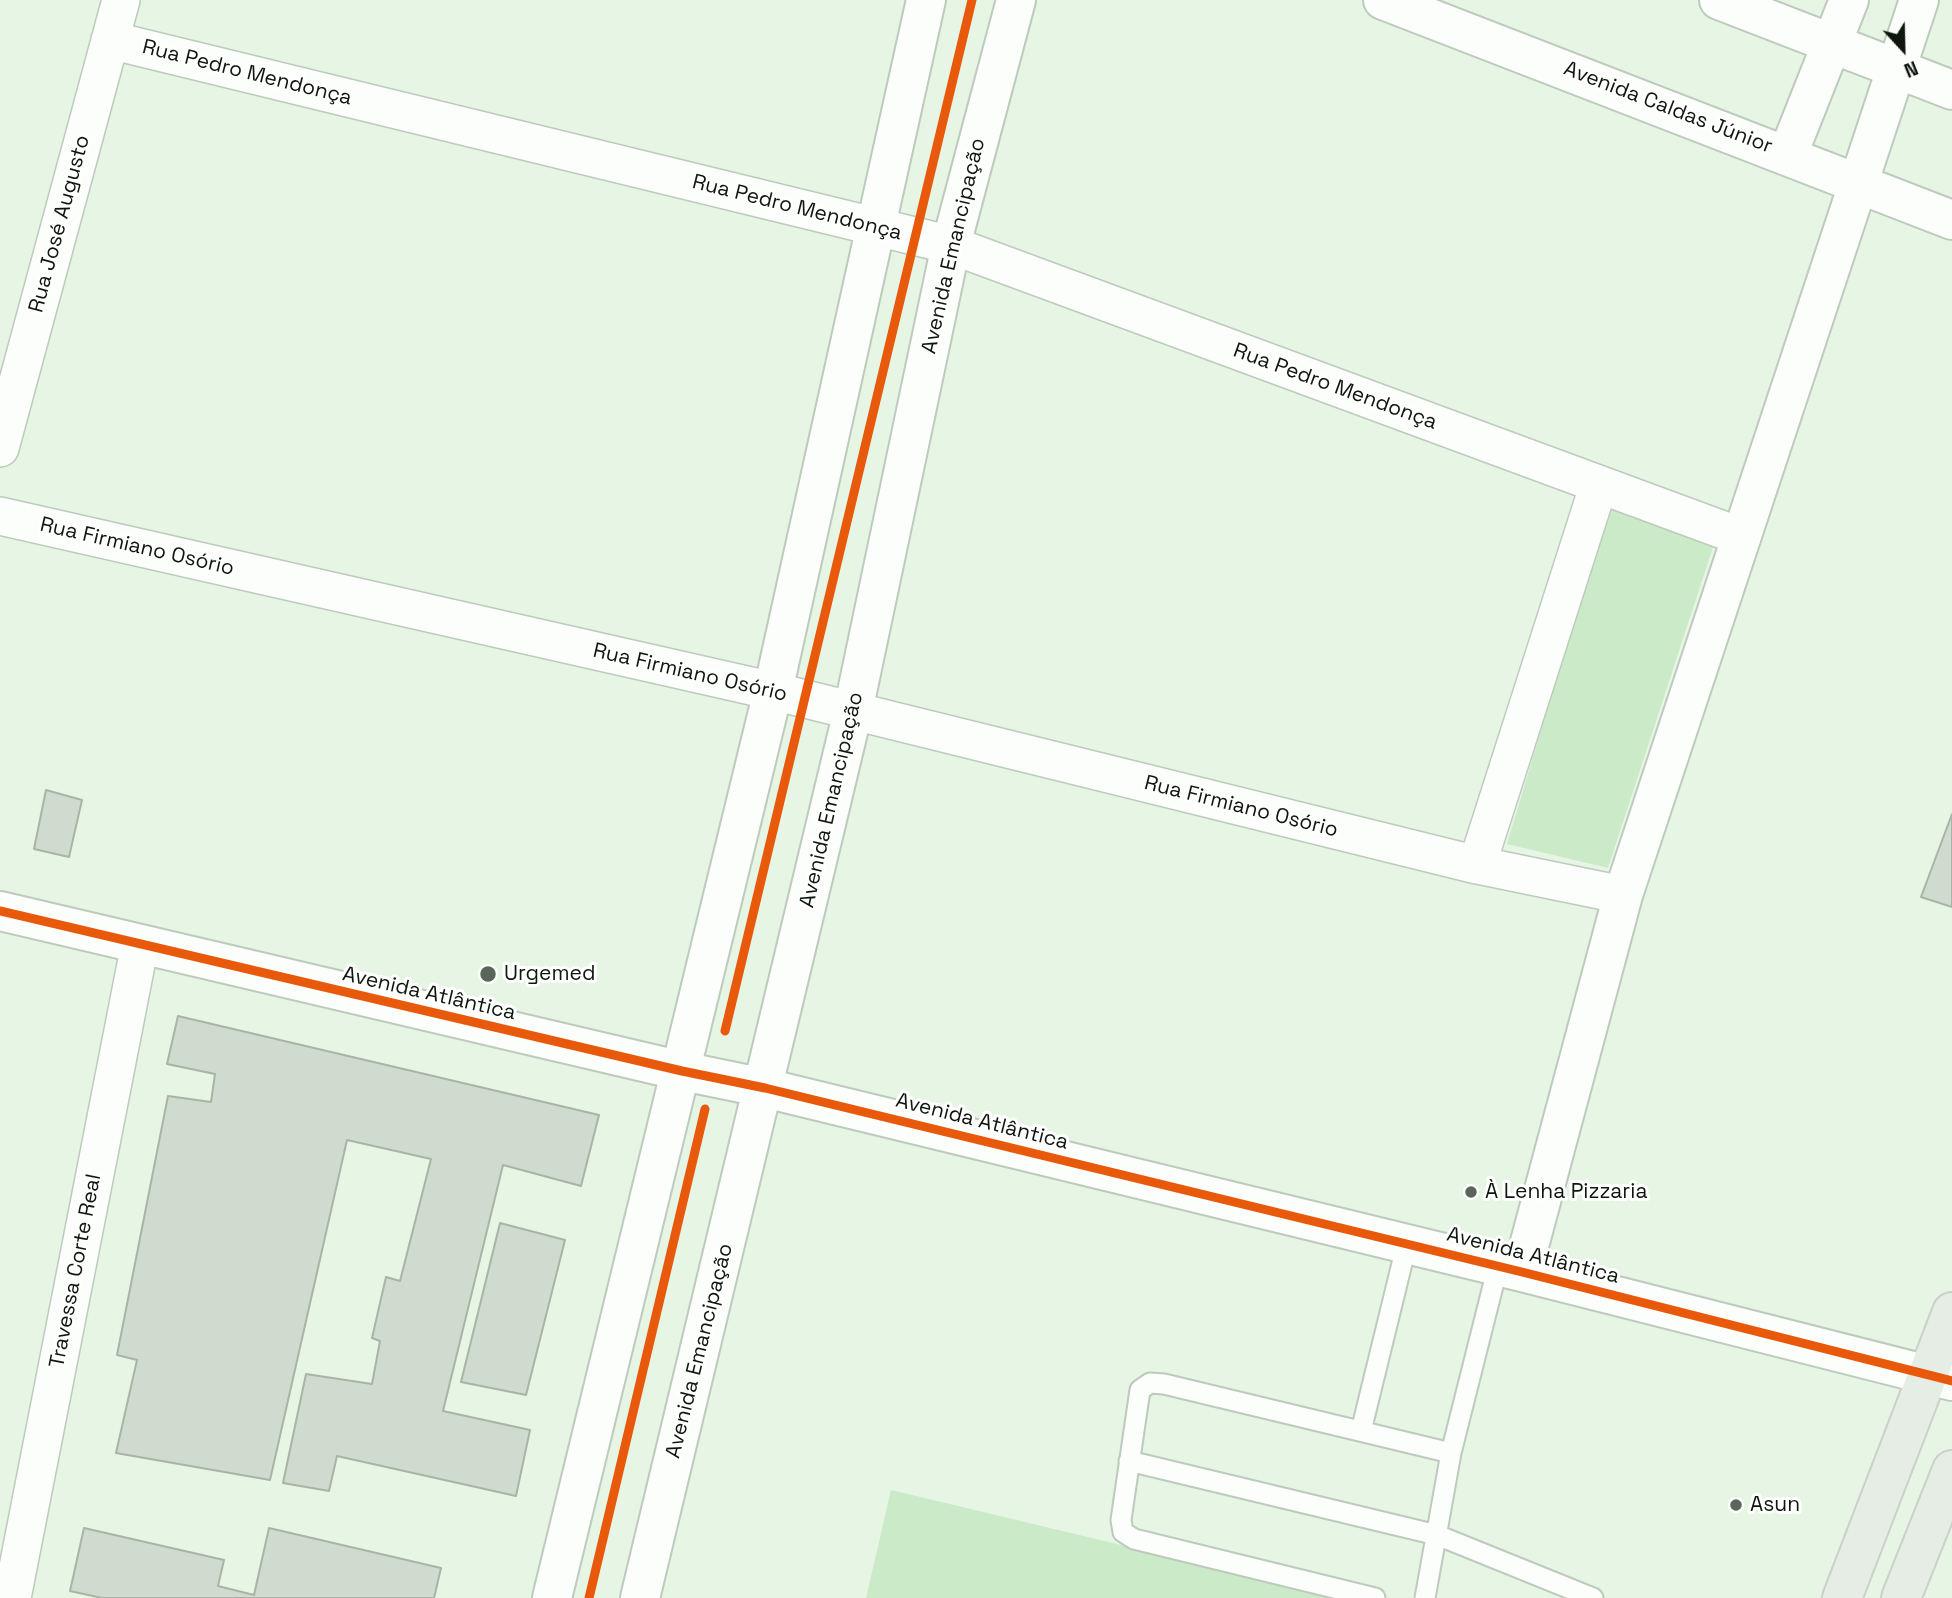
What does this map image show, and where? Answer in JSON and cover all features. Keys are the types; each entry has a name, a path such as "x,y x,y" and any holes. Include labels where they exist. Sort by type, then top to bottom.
{"main road":[{"path":"552,1598 773,691 926,0"},
{"name":"Avenida Emancipação","path":"640,1598 765,1088 853,711 951,245 1016,0"},
{"name":"Avenida Caldas Júnior","path":"1382,0 1787,154 1952,220"},
{"path":"1719,0 1952,90"},
{"path":"1787,154 1849,0"},
{"path":"1510,1269 1623,895 1894,68 1919,0"},
{"name":"Avenida Atlântica","path":"0,911 682,1071 765,1088 1407,1243 1941,1378"},
{"path":"1842,1598 1941,1378 1952,1312"},
{"path":"1901,1598 1952,1470"}],"street":[{"name":"Rua José Augusto","path":"0,448 121,0"},
{"name":"Rua Pedro Mendonça","path":"110,40 951,245 1742,537"},
{"path":"1478,865 1599,484"},
{"name":"Rua Firmiano Osório","path":"0,516 773,691 1478,865 1623,895"},
{"name":"Travessa Corte Real","path":"12,1598 140,944"}],"lane":[{"path":"1361,1432 1407,1243"},
{"path":"1425,1598 1451,1453 1510,1269"},
{"path":"1375,1598 1133,1539 1123,1532 1121,1520 1140,1390 1150,1383 1451,1453"},
{"path":"1129,1461 1437,1535 1593,1598"}],"green space":[{"path":"1609,502 1715,541 1608,868 1507,844"},
{"path":"891,1490 1343,1598 866,1598"}],"building":[{"path":"46,790 82,800 69,857 34,849"},
{"path":"1952,814 1952,907 1921,897"},
{"path":"178,1016 599,1115 581,1186 503,1165 443,1411 530,1430 516,1496 337,1456 329,1491 283,1483 306,1374 372,1384 380,1341 372,1338 386,1277 400,1281 431,1159 347,1140 270,1480 116,1453 137,1360 117,1355 168,1096 211,1102 215,1074 167,1064"},
{"path":"500,1223 565,1240 526,1395 461,1382"},
{"path":"84,1528 224,1560 218,1586 254,1595 269,1528 441,1568 434,1598 102,1598 70,1591"}],"cycle path":[{"path":"725,1031 972,0"},
{"path":"0,911 682,1071 765,1088 1522,1272 1952,1381"},
{"path":"589,1598 705,1109"}],"place":[{"name":"Urgemed","path":"488,974"},
{"name":"À Lenha Pizzaria","path":"1471,1192"},
{"name":"Asun","path":"1736,1505"}]}
